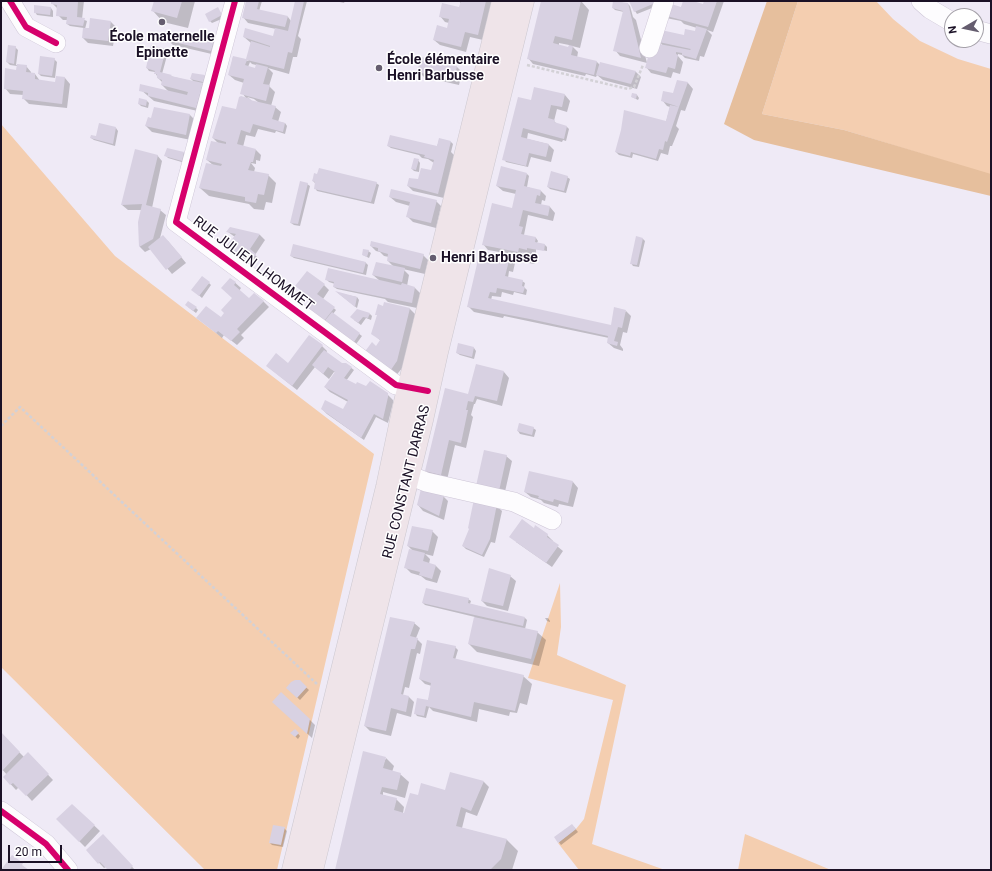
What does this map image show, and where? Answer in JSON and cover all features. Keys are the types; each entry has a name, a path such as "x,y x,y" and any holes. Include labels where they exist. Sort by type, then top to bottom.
{"main road":[{"name":"RUE CONSTANT DARRAS","path":"312,870 409,475 419,390 503,1"},
{"name":"RUE CONSTANT DARRAS","path":"293,870 385,494 400,426 419,390 439,344 524,1"}],"street":[{"path":"10,1 26,27 56,43"},
{"name":"RUE JULIEN LHOMMET","path":"235,1 176,222 396,386 419,390"},
{"path":"649,48 664,1"},
{"path":"921,1 930,9 944,17"},
{"path":"302,870 397,485 403,454 403,439 400,426"},
{"path":"409,475 426,482 514,502 552,520"},
{"path":"1,811 46,844 68,870"}],"path":[{"path":"510,61 628,89 634,87 649,48"},
{"path":"1,426 20,407 335,700"}],"shaded area":[{"path":"767,1 798,1 762,114 844,130 991,174 991,196 754,140 724,124"},
{"path":"798,1 876,1 893,19 920,41 958,59 991,69 991,175 844,130 762,114"},
{"path":"1,124 115,256 374,454 277,870 205,870 1,667"},
{"path":"560,583 561,627 557,655 626,685 592,844 665,870 579,870 558,843 576,829 584,819 613,700 528,678"},
{"path":"745,834 831,870 738,870"}],"building":[{"path":"51,1 78,1 77,17 85,18 83,26 66,24 67,17 56,16 57,5 51,4"},
{"path":"154,1 182,1 177,18 151,11"},
{"path":"246,1 259,1 257,9 288,16 285,27 242,18"},
{"path":"295,1 304,1 292,53 288,52 284,69 247,60 245,65 255,68 256,64 268,67 263,84 270,85 266,101 240,94 244,79 228,75 233,56 246,59 251,41 270,47 243,37 245,28 273,36 275,28 288,31"},
{"path":"461,1 486,1 478,35 465,32 461,47 433,40 437,25 447,28 449,19 439,17 442,3 459,7"},
{"path":"541,1 581,1 572,40 555,36 553,43 568,47 569,45 573,46 571,55 597,61 594,75 527,59"},
{"path":"613,1 628,3 641,58 613,51 623,11 612,8"},
{"path":"629,1 654,1 655,3 634,12"},
{"path":"683,1 693,1 703,4 704,1 717,1 708,27 663,15 668,3 681,7"},
{"path":"34,5 51,7 50,15 34,13"},
{"path":"218,7 222,15 209,22 205,14"},
{"path":"90,18 111,21 108,41 82,38 83,28 89,28"},
{"path":"696,26 707,29 696,59 676,52 678,55 675,69 668,67 666,73 645,68 651,47 654,43 691,49 659,42 661,30 684,35 685,29 695,31"},
{"path":"184,33 214,39 211,51 166,40 168,37 183,37"},
{"path":"162,35 161,40 154,39"},
{"path":"8,45 16,46 14,64 6,62"},
{"path":"151,45 166,49 160,72 203,83 196,108 148,96 148,93 139,91 140,84 187,95 188,92 161,85 162,80 157,78 157,74 154,74 155,71 146,68"},
{"path":"40,56 55,58 52,76 38,74"},
{"path":"421,57 457,66 454,80 417,72"},
{"path":"600,62 636,71 631,84 596,75"},
{"path":"17,64 27,65 26,72 35,73 35,79 55,82 56,76 65,77 62,104 22,99 23,91 4,89 5,68 16,70"},
{"path":"192,73 205,75 203,82 190,79"},
{"path":"677,80 688,82 679,107 661,101 663,91 673,93"},
{"path":"534,87 565,94 562,107 551,105 548,118 555,120 554,122 567,126 564,139 523,128 521,137 549,144 546,157 529,153 526,166 502,160 518,97 531,100"},
{"path":"632,93 637,94 636,99 631,97"},
{"path":"241,96 251,99 250,100 276,106 272,119 285,123 283,132 253,124 250,133 241,130 237,144 256,149 253,162 251,162 248,170 269,174 264,195 258,194 256,203 245,201 245,197 199,188 206,163 221,166 222,164 206,160 211,141 226,144 226,142 212,138 222,106 236,109 239,97"},
{"path":"139,98 147,100 146,106 138,104"},
{"path":"670,105 679,107 667,142 665,141 663,150 659,149 656,159 631,152 630,156 615,152 621,130 624,110 666,121"},
{"path":"154,107 190,114 186,135 145,126 148,117 151,118"},
{"path":"99,123 116,127 113,144 90,138 91,135 96,136"},
{"path":"390,135 437,146 439,138 451,141 438,194 407,186 409,178 418,179 421,168 431,170 434,160 424,157 425,155 387,146"},
{"path":"167,148 184,152 182,161 164,156"},
{"path":"135,149 158,155 146,205 161,209 153,239 139,247 138,222 142,204 121,205"},
{"path":"414,158 419,159 416,170 411,169"},
{"path":"501,166 527,173 524,186 541,190 540,196 537,195 535,203 550,206 548,216 523,210 519,226 523,227 521,234 536,237 535,242 545,244 544,251 519,248 518,252 482,245 492,203 512,208 516,190 496,186"},
{"path":"319,168 377,182 371,202 314,189 315,182 312,181 314,173 317,174"},
{"path":"551,171 568,176 564,191 547,187"},
{"path":"300,181 308,183 298,224 290,223"},
{"path":"391,189 437,200 431,223 406,217 410,202 389,197"},
{"path":"230,227 260,234 250,249 256,254 249,265 226,247 236,234 226,232"},
{"path":"163,235 182,257 166,270 148,247"},
{"path":"636,236 643,238 637,265 630,264"},
{"path":"371,241 424,254 420,269 387,261 388,254 378,251 378,248 370,246"},
{"path":"293,244 366,262 363,273 290,256"},
{"path":"363,249 369,250 367,257 362,255"},
{"path":"480,251 510,257 505,276 523,280 522,286 525,287 523,293 497,288 496,293 490,292 488,298 611,325 614,307 626,310 622,328 618,327 614,341 618,342 617,346 607,343 608,336 467,307"},
{"path":"522,252 534,255 534,261 531,262 520,259"},
{"path":"376,262 405,268 402,282 372,275"},
{"path":"328,268 415,287 412,303 333,287 334,282 325,280"},
{"path":"307,271 325,284 317,294 335,307 324,321 306,308 313,299 295,286"},
{"path":"202,276 210,282 199,296 191,290"},
{"path":"230,278 236,282 234,285 249,298 254,293 264,301 237,329 240,332 231,341 218,331 216,333 196,318 206,306 221,317 224,313 221,310 232,298 221,288"},
{"path":"335,291 357,297 355,307"},
{"path":"188,301 197,307 193,311 185,305"},
{"path":"384,302 410,308 397,361 388,374 363,354 372,342 376,346 380,340 371,334 377,315 375,315 378,304 383,306"},
{"path":"357,309 370,313 368,318 363,317 358,323 350,317"},
{"path":"332,312 360,333 352,345 323,323"},
{"path":"309,335 323,345 292,386 266,366 276,353 288,363"},
{"path":"458,343 474,347 472,357 456,353"},
{"path":"324,350 342,363 346,363 352,367 344,378 356,384 357,382 366,386 370,381 388,393 383,419 374,414 361,438 321,409 325,400 343,409 348,400 324,387 335,372 328,367 323,374 312,365"},
{"path":"476,364 504,371 497,401 475,396 473,402 468,401 466,410 468,410 461,443 449,440 441,475 425,471 445,388 468,394"},
{"path":"519,423 534,427 532,435 517,431"},
{"path":"484,450 507,455 499,491 476,486"},
{"path":"529,471 573,481 568,503 554,499 553,502 524,492"},
{"path":"421,489 444,495 439,516 417,505"},
{"path":"474,499 497,504 490,539 482,555 462,546 469,529"},
{"path":"522,519 534,528 535,525 548,534 547,537 559,545 546,563 509,537"},
{"path":"412,526 433,530 428,551 407,546"},
{"path":"409,549 425,553 423,561 436,565 432,579 419,575 420,572 404,568"},
{"path":"489,568 511,575 503,606 481,601"},
{"path":"426,588 469,598 468,603 525,617 523,626 422,603"},
{"path":"390,617 415,622 410,636 418,638 415,649 411,649 401,694 409,696 406,712 391,708 386,731 364,726"},
{"path":"474,617 538,631 531,659 468,644"},
{"path":"427,640 456,646 453,658 524,675 515,711 474,702 471,717 426,706 424,716 414,714 417,698 428,700 431,683 419,679"},
{"path":"295,680 300,680 307,687 297,698 286,688"},
{"path":"281,692 310,719 307,734 272,702"},
{"path":"295,729 299,733 295,737 290,733"},
{"path":"1,732 20,752 2,771 1,770"},
{"path":"363,751 386,757 383,768 401,773 397,790 382,787 380,794 397,798 394,810 404,813 410,793 418,795 421,783 445,790 450,772 484,781 471,811 461,807 456,826 507,839 501,859 490,870 335,870"},
{"path":"28,752 49,774 26,796 13,783 10,785 3,777"},
{"path":"72,804 95,825 79,842 56,819"},
{"path":"572,824 576,829 558,843 554,837"},
{"path":"273,825 285,827 281,845 269,843"},
{"path":"103,834 133,866 129,870 108,870 100,862 98,864 86,850"},
{"path":"12,855 23,863 22,865 29,870 1,870"}],"cycle path":[{"path":"10,1 26,27 56,43"},
{"path":"235,1 176,222 396,385 428,391"},
{"path":"1,811 46,844 68,870"}],"place":[{"name":"École maternelle Epinette","path":"162,22"},
{"name":"École élémentaire Henri Barbusse","path":"379,68"},
{"name":"Henri Barbusse","path":"433,258"}]}
